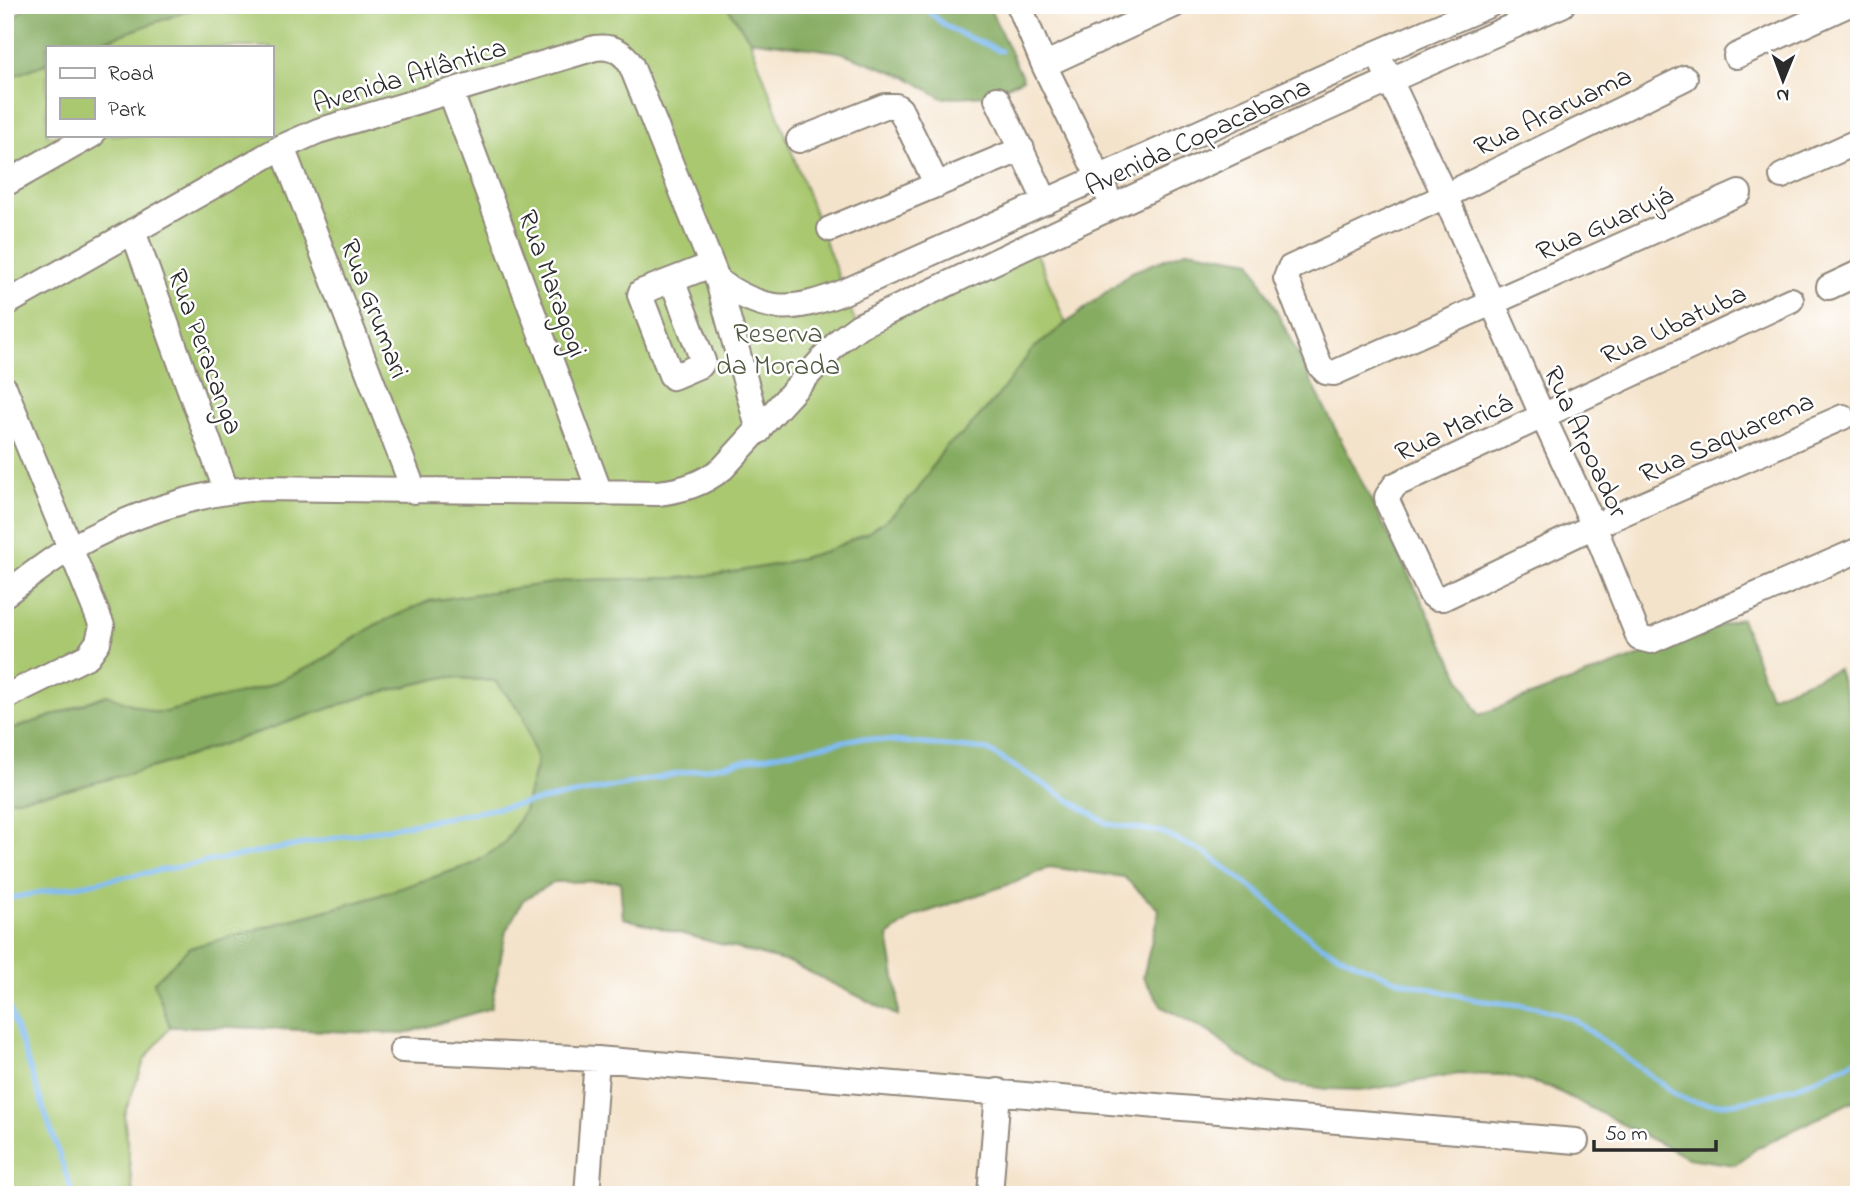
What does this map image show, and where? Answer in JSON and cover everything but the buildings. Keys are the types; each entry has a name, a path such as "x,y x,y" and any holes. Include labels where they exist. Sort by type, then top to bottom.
{"street":[{"path":"1019,5 1044,65 1111,206"},
{"path":"1044,65 1174,5"},
{"name":"Avenida Copacabana","path":"844,292 1377,52 1489,5"},
{"name":"Avenida Copacabana","path":"859,326 1111,206 1390,79 1562,5"},
{"path":"1736,56 1847,5"},
{"name":"Avenida Atlântica","path":"5,304 282,147 318,131 595,48 612,48 620,52 631,65 715,273 759,431"},
{"name":"Rua Arpoador","path":"1377,52 1594,526 1639,638 1651,641 1859,550"},
{"name":"Rua Araruama","path":"1493,304 1334,373 1326,372 1320,366 1286,278 1287,271 1685,78"},
{"name":"Rua Maragogi","path":"451,93 600,493"},
{"path":"997,99 1046,202"},
{"path":"799,140 885,106 896,106 900,109 937,185"},
{"path":"5,184 90,136"},
{"path":"1782,176 1859,141"},
{"name":"Rua Grumari","path":"282,147 414,491"},
{"path":"830,229 1022,149"},
{"name":"Rua Guarujá","path":"1493,304 1739,193"},
{"name":"Rua Peracanga","path":"133,231 226,490"},
{"path":"5,594 70,548 126,522 226,490 258,488 658,494 682,491 704,482 723,468 841,340 859,326 844,292 812,304 792,307 764,304 738,295 715,273 672,280"},
{"path":"1829,287 1859,273"},
{"name":"Rua Ubatuba","path":"1543,416 1791,300"},
{"path":"5,389 102,626 98,642 88,656 5,697"},
{"name":"Rua Maricá","path":"1543,416 1395,485 1387,497 1388,503 1431,594 1436,598 1443,598 1594,526"},
{"name":"Rua Saquarema","path":"1594,526 1843,417"},
{"path":"402,1050 597,1059 1576,1142"},
{"path":"587,1195 597,1059"},
{"path":"989,1195 998,1091"}],"green space":[{"path":"27,5 204,5 90,46 46,46 46,63 5,79 5,25"},
{"name":"Reserva da Morada","path":"204,5 726,5 750,40 858,329 1036,251 1066,324 1033,349 997,397 963,434 945,447 917,491 891,517 869,532 827,551 780,564 721,574 679,578 573,580 429,601 350,640 318,663 265,687 166,712 153,712 106,695 5,731 5,79 46,63 46,136 273,136 273,46 90,46"},
{"path":"726,5 988,5 1023,79 987,95 942,98 907,77 840,52 750,40"},
{"path":"1188,250 1251,261 1479,715 1741,618 1770,696 1838,669 1859,739 1859,1098 1757,1148 1735,1165 1688,1158 1550,1087 1502,1075 1459,1074 1367,1090 1326,1089 1286,1083 1238,1055 1209,1032 1162,1007 1143,977 1159,910 1124,877 1049,867 1016,882 915,916 888,936 898,996 898,1016 791,963 623,918 620,881 554,882 523,900 506,931 491,1008 403,1034 170,1027 154,982 189,948 365,900 473,864 504,844 524,811 537,762 522,713 495,681 445,677 369,695 161,765 67,790 5,801 5,731 107,695 153,712 166,712 265,687 318,663 375,625 429,601 573,580 679,578 721,574 780,564 827,551 869,532 890,517 917,491 945,447 963,434 997,397 1033,349 1132,272"},
{"path":"445,677 495,681 522,713 537,761 524,811 504,844 473,864 365,900 264,927 154,982 170,1027 145,1059 124,1115 133,1195 5,1195 5,801 67,790 161,765 369,695"}],"waterway":[{"path":"925,5 949,28 1001,51"},
{"path":"5,899 580,793 860,738 988,750 1108,824 1161,832 1207,854 1263,896 1290,922 1320,945 1396,980 1476,1000 1537,1007 1573,1019 1683,1098 1706,1104 1761,1098 1816,1079 1859,1058"},
{"path":"5,995 73,1195"}]}
